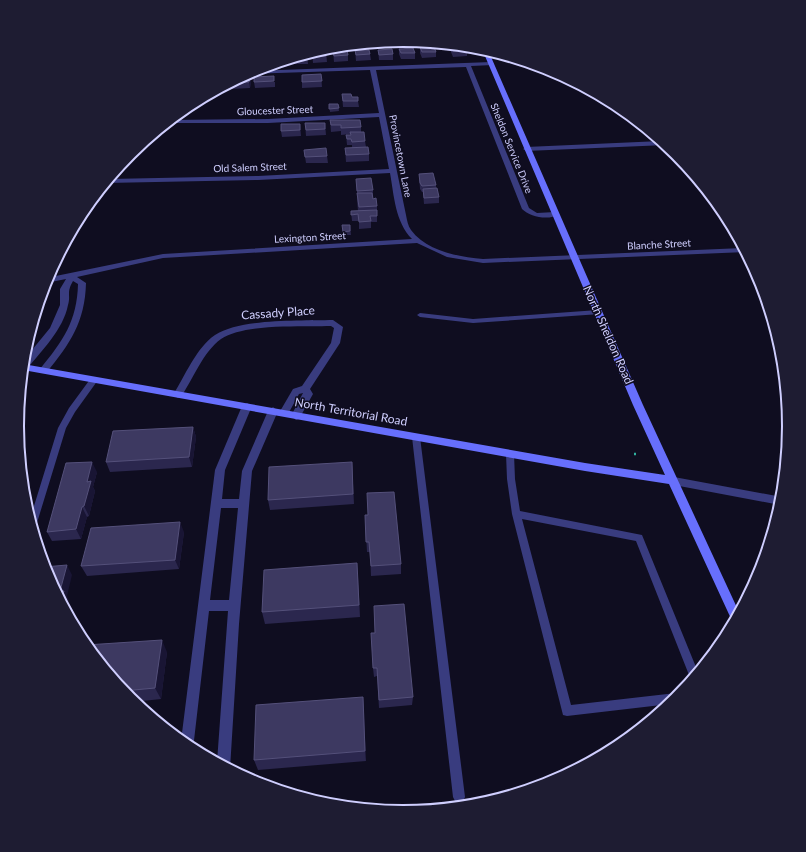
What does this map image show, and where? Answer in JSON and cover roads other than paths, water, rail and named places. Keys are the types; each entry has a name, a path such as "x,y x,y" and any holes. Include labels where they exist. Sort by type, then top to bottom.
{"main road":[{"name":"North Sheldon Road","path":"488,57 526,149 574,258 733,612"},
{"name":"North Territorial Road","path":"28,368 510,454 674,481"}],"street":[{"path":"267,73 373,70 491,64"},
{"name":"Sheldon Service Drive","path":"468,65 526,210 536,215 555,214"},
{"name":"Provincetown Lane","path":"373,70 402,215 407,230 418,241"},
{"name":"Gloucester Street","path":"176,122 268,121 383,115"},
{"path":"526,149 656,143"},
{"name":"Old Salem Street","path":"114,181 258,178 394,171"},
{"path":"418,241 441,253 473,261 494,262 574,258"},
{"name":"Lexington Street","path":"54,280 71,277 133,261 163,256 418,241"},
{"name":"Blanche Street","path":"574,258 739,250"},
{"path":"30,358 54,329 64,305 64,289 71,277 82,283 80,315 59,352 43,370"},
{"name":"Cassady Place","path":"178,394 207,348 218,337 230,330 266,326 333,322 339,327 335,344 304,389 296,391 278,412 247,471 235,604 224,760"},
{"name":"Cassady Place","path":"296,416 308,394 304,389"},
{"path":"188,738 220,470 247,406"},
{"path":"674,481 775,499"},
{"path":"216,504 243,503"},
{"path":"204,606 235,604"}],"lane":[{"path":"420,315 474,321 598,312"},
{"path":"35,516 62,428 72,410 94,380"},
{"path":"416,437 459,797"},
{"path":"510,454 511,480 516,514 567,711 665,699"},
{"path":"516,514 639,538 693,670"}]}
